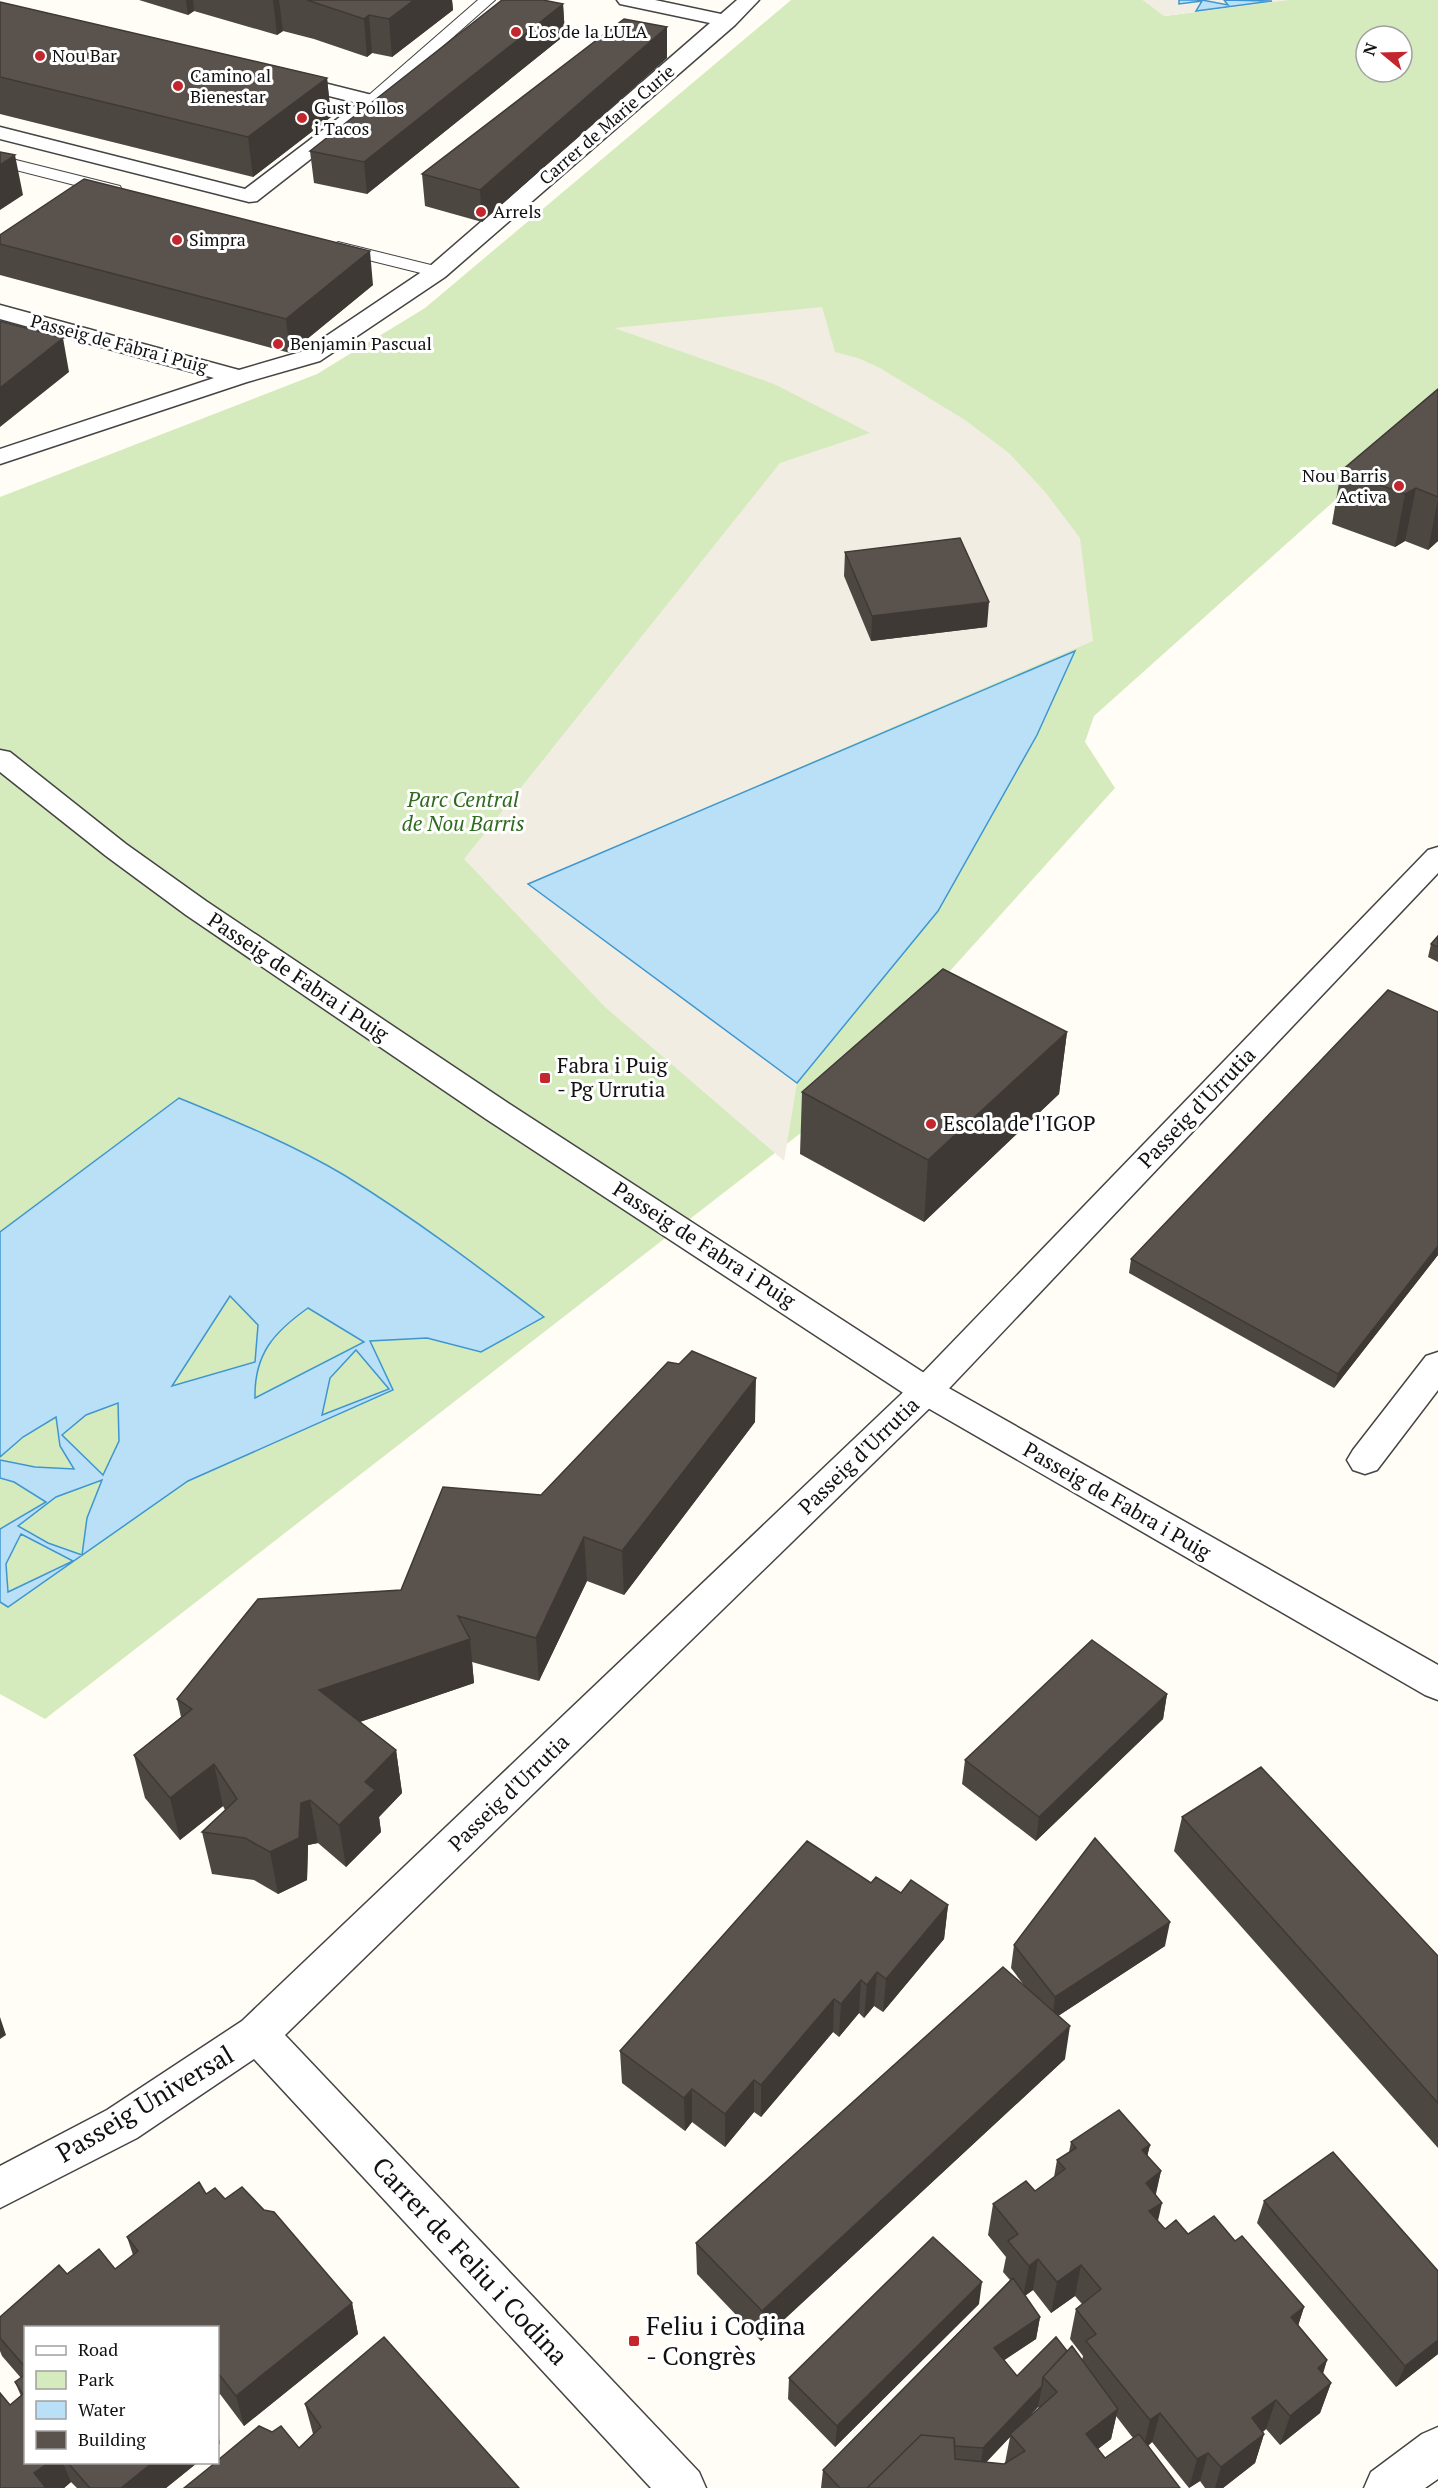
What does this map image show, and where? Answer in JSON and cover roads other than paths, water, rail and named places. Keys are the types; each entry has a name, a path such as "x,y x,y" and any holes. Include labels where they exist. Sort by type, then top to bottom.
{"street":[{"path":"627,0 728,21"},
{"name":"Carrer de Marie Curie","path":"0,457 239,377 312,356 437,272 728,21 746,0"},
{"path":"265,74 367,106"},
{"path":"0,134 249,196 367,106"},
{"name":"Passeig de Fabra i Puig","path":"0,312 239,377"},
{"name":"Passeig de Fabra i Puig","path":"0,758 116,850 196,909 497,1111 926,1391 1438,1684"},
{"name":"Passeig d'Urrutia","path":"257,2034 926,1391 1438,856"},
{"path":"1365,1460 1438,1365"},
{"name":"Passeig Universal","path":"0,2188 122,2124 257,2034"},
{"name":"Carrer de Feliu i Codina","path":"257,2034 683,2488"},
{"path":"1387,2488 1438,2450"}],"lane":[{"path":"367,106 487,0"},
{"path":"0,161 127,193"},
{"path":"323,243 437,272"}],"water":[{"path":"1179,0 1202,0 1228,5 1224,0 1272,1 1196,11 1202,1 1179,4"},
{"path":"1075,651 1037,735 938,911 797,1083 528,884"},
{"path":"179,1098 284,1143 344,1175 471,1261 544,1317 481,1352 427,1338 370,1341 393,1390 188,1481 8,1607 0,1602 0,1529 46,1502 14,1482 0,1478 0,1460 35,1467 74,1469 60,1446 56,1417 23,1437 0,1457 0,1232","holes":["230,1296 258,1325 255,1362 172,1386","308,1308 364,1342 255,1398 258,1369 262,1357 276,1335","356,1350 389,1389 322,1415 330,1378","118,1403 119,1441 103,1475 62,1435 86,1415","102,1480 87,1518 82,1555 48,1543 18,1526 56,1497","21,1534 73,1561 8,1592 6,1564"]}],"place":[{"name":"L'os de la LULA","path":"516,32"},
{"name":"Nou Bar","path":"40,56"},
{"name":"Camino al Bienestar","path":"178,86"},
{"name":"Gust Pollos i Tacos","path":"302,118"},
{"name":"Arrels","path":"481,212"},
{"name":"Simpra","path":"177,240"},
{"name":"Benjamin Pascual","path":"278,344"},
{"name":"Nou Barris Activa","path":"1399,486"},
{"name":"Fabra i Puig - Pg Urrutia","path":"545,1078"},
{"name":"Escola de l'IGOP","path":"931,1124"},
{"name":"Feliu i Codina - Congrès","path":"634,2341"}],"park label":[{"name":"Parc Central de Nou Barris","path":"463,812"}]}
